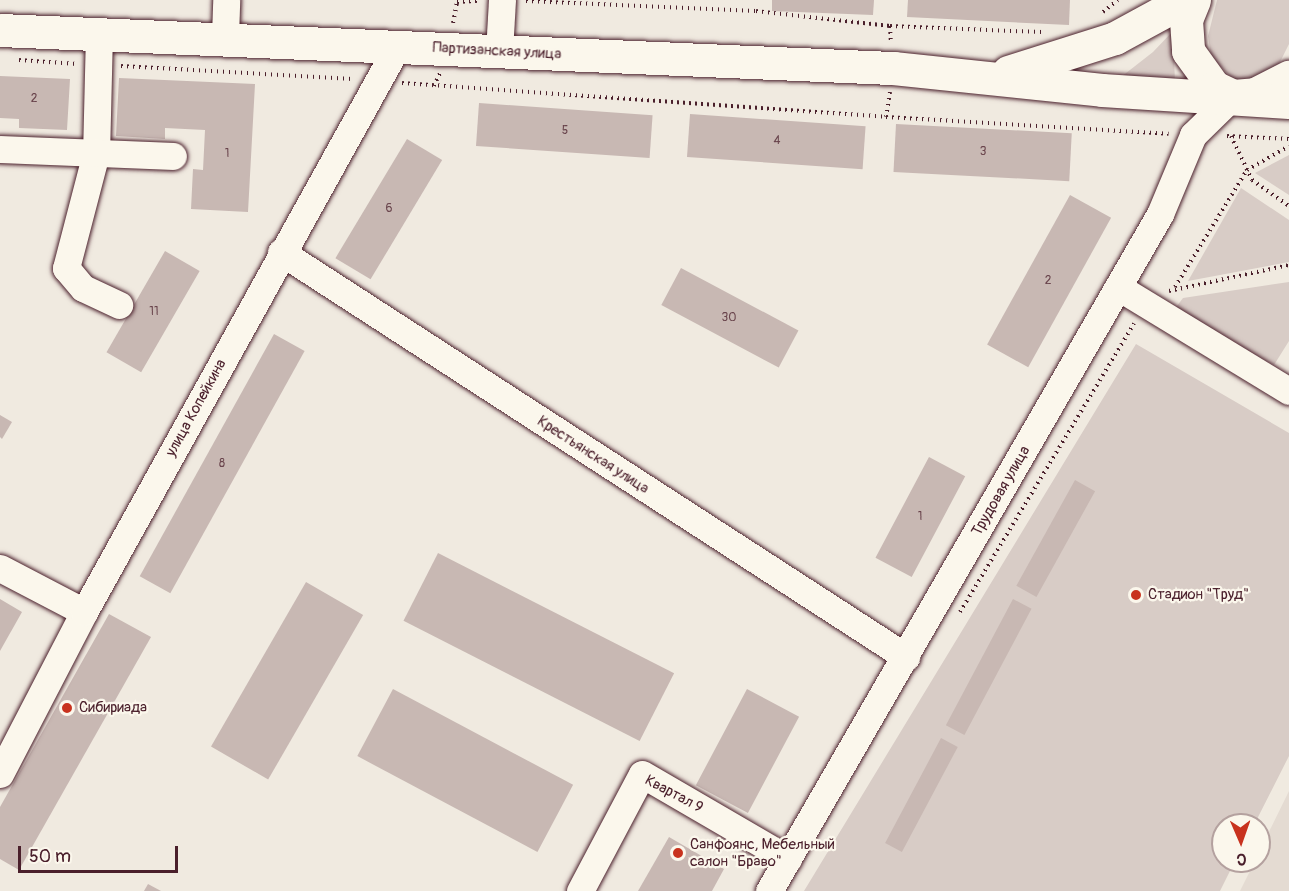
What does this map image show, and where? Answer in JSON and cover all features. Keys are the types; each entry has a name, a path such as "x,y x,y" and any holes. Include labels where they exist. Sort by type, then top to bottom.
{"main road":[{"path":"995,76 1086,50 1150,22 1185,0"},
{"path":"1194,0 1186,20 1188,51 1194,65 1214,87 1233,96 1289,102"},
{"name":"Партизанская улица","path":"5,45 99,33 225,36 500,52 893,68 995,76 1198,98 1233,96"},
{"path":"1233,96 1265,91 1289,77"}],"street":[{"path":"225,36 226,0"},
{"path":"500,52 502,0"},
{"path":"99,33 96,153 66,268 83,288 119,305"},
{"name":"улица Копейкина","path":"0,774 84,612 281,252 398,45"},
{"name":"Трудовая улица","path":"769,891 906,657 1171,193 1193,135 1233,96"},
{"path":"0,149 173,156"},
{"name":"Крестьянская улица","path":"281,252 906,657"},
{"path":"1118,287 1289,391"},
{"path":"0,568 84,612"},
{"name":"Квартал 9","path":"580,891 642,774 788,859"}],"path":[{"path":"1101,13 1118,0"},
{"path":"521,1 756,11 890,26 1052,32"},
{"path":"886,117 893,68 890,26"},
{"path":"5,45 98,65 378,80 886,117 1193,135 1289,138"},
{"path":"1231,136 1252,180 1289,206"},
{"path":"1174,288 1247,170 1289,146"},
{"path":"954,623 1145,304 1174,288 1289,265"}],"shaded area":[{"path":"1217,0 1289,0 1289,44 1277,68 1263,80 1233,79 1211,57 1208,36"},
{"path":"1173,31 1175,82 1121,77 1153,52"},
{"path":"1289,155 1289,195 1255,173"},
{"path":"1241,188 1289,220 1289,262 1188,281"},
{"path":"1289,282 1289,341 1274,365 1174,310 1183,298"},
{"name":"Стадион \"Труд\"","path":"1136,344 1289,433 1289,756 1260,813 1211,813 1211,873 1229,873 1220,891 804,891"},
{"path":"1289,791 1289,891 1240,891 1249,873 1271,873 1271,828"}],"building":[{"path":"772,0 874,0 873,15 772,11"},
{"path":"908,0 1070,0 1069,25 907,17"},
{"path":"0,76 70,79 67,130 19,128 19,119 0,118"},
{"path":"119,78 255,84 248,212 191,209 193,169 203,170 205,130 165,128 165,139 116,136"},
{"path":"479,103 653,115 650,158 476,146"},
{"path":"690,114 866,126 863,169 687,157"},
{"path":"896,124 1072,133 1069,181 893,172"},
{"path":"407,139 442,160 371,279 335,258"},
{"path":"1070,195 1111,218 1028,367 987,345"},
{"path":"165,251 200,271 141,372 107,352"},
{"path":"681,268 798,330 779,368 661,305"},
{"path":"274,334 305,351 170,593 140,576"},
{"path":"0,415 12,422 2,439 0,437"},
{"path":"929,457 965,476 912,577 875,558"},
{"path":"1075,480 1095,491 1036,597 1016,586"},
{"path":"438,553 674,673 640,741 403,621"},
{"path":"306,582 363,615 268,780 211,747"},
{"path":"0,599 22,612 0,651"},
{"path":"1013,599 1032,609 964,735 946,725"},
{"path":"109,614 151,637 19,870 0,859 0,807"},
{"path":"393,689 573,785 537,852 357,756"},
{"path":"747,689 799,717 748,813 696,785"},
{"path":"941,738 958,747 902,852 885,843"},
{"name":"Санфоянс, Мебельный салон \"Браво\"","path":"669,837 724,869 712,891 638,891"},
{"path":"148,884 161,891 144,891"}],"place":[{"name":"Стадион \"Труд\"","path":"1136,595"},
{"name":"Сибириада","path":"67,708"},
{"name":"Санфоянс, Мебельный салон \"Браво\"","path":"678,853"}]}
